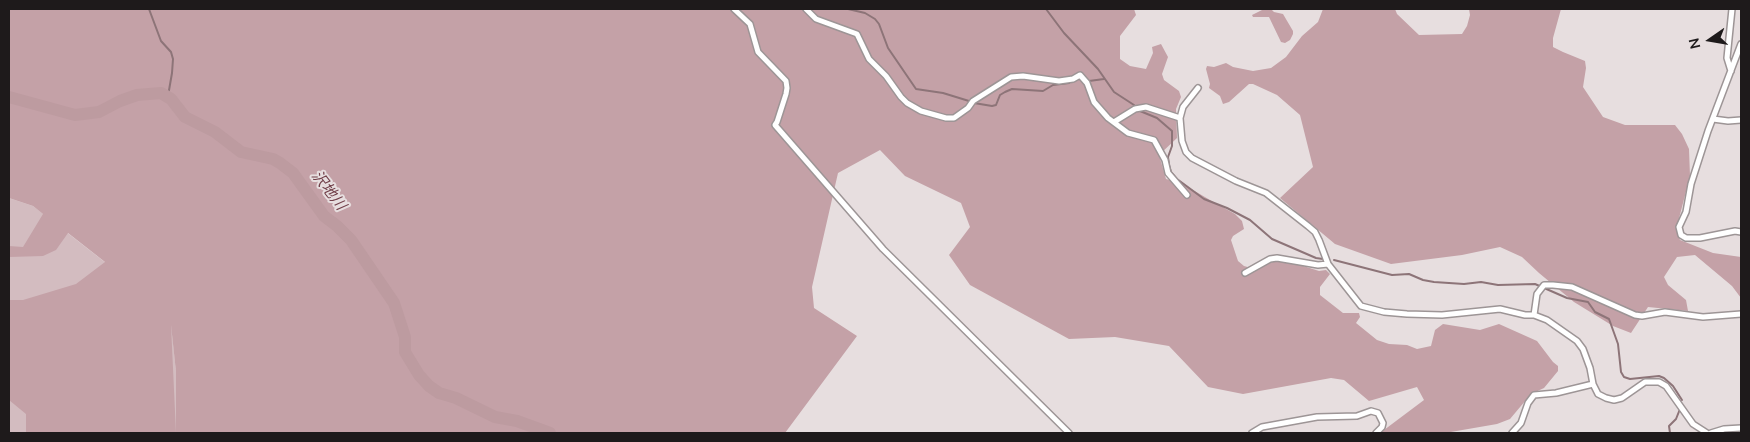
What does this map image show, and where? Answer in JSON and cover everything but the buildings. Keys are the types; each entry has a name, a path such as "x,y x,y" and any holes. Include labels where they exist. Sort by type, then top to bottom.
{"street":[{"path":"734,9 752,26 758,52 786,82 786,94 775,125 883,249 1068,433"},
{"path":"806,9 816,19 857,34 869,60 886,76 901,97 921,111 946,118 954,118 968,108 973,101 1015,76 1059,81 1080,76 1087,83 1094,102 1114,122 1128,133 1154,140 1165,160 1168,173 1187,195"},
{"path":"1731,72 1728,58 1732,9"},
{"path":"1741,44 1691,184 1686,212 1678,227 1681,235 1686,238 1700,238 1736,231 1741,232"},
{"path":"1198,88 1183,107 1180,118 1182,141 1186,152 1192,158 1236,181 1266,193 1314,232 1325,253 1328,264 1361,306 1384,312 1442,315 1500,309 1534,315 1547,320 1577,341 1584,349 1593,384 1598,394 1614,400 1622,398 1645,382 1659,382 1666,386 1692,424 1709,433 1724,429 1741,428"},
{"path":"1114,122 1135,109 1146,107 1180,118"},
{"path":"1713,119 1741,120"},
{"path":"1245,273 1270,259 1277,258 1318,265 1328,264"},
{"path":"1534,315 1535,299 1543,288 1572,287 1635,315 1642,316 1665,312 1703,317 1741,314"},
{"path":"1512,433 1521,423 1528,403 1534,395 1556,393 1593,384"},
{"path":"1252,433 1262,427 1317,417 1357,416 1371,411 1378,413 1383,424 1382,428 1376,433"}],"shaded area":[{"path":"9,9 1134,9 1136,15 1120,36 1120,59 1130,66 1146,69 1153,53 1152,47 1161,44 1168,57 1162,74 1164,80 1179,91 1181,97 1176,109 1177,138 1159,155 1166,179 1181,183 1235,214 1242,221 1244,229 1233,236 1231,240 1238,261 1244,266 1258,270 1266,264 1276,261 1297,264 1319,271 1326,270 1330,274 1320,287 1320,295 1343,313 1359,313 1360,317 1356,323 1377,340 1389,344 1407,345 1417,349 1431,346 1435,330 1443,324 1480,330 1499,324 1537,341 1558,366 1558,371 1544,388 1531,394 1510,419 1497,424 1445,433 1380,433 1424,400 1417,387 1369,401 1344,380 1331,378 1243,394 1208,387 1169,346 1115,337 1069,339 970,285 949,255 970,227 961,203 905,176 880,150 838,173 812,287 814,308 857,336 785,433 176,433 26,433 26,414 9,400 9,300 23,300 76,284 105,262 68,233 56,250 43,256 9,257 9,246 23,247 43,214 33,206 9,198","holes":["171,325 176,372 176,433"]},
{"path":"1264,9 1271,9 1274,12 1283,14 1293,31 1290,40 1285,43 1281,42 1269,17 1253,17 1252,15"},
{"path":"1323,9 1395,9 1397,14 1419,35 1462,34 1467,26 1470,15 1469,9 1561,9 1553,38 1553,47 1585,61 1586,68 1583,87 1603,117 1625,125 1675,125 1682,134 1689,149 1690,176 1676,230 1680,240 1713,253 1741,257 1741,298 1732,286 1695,255 1677,257 1664,277 1668,285 1686,300 1688,311 1648,307 1631,333 1613,326 1574,302 1522,257 1500,247 1462,255 1391,264 1335,244 1280,198 1313,167 1300,115 1277,95 1253,84 1249,84 1229,102 1223,104 1220,96 1209,88 1210,84 1206,69 1207,66 1214,67 1226,63 1233,67 1253,71 1271,68 1286,57 1302,36 1318,22"},
{"path":"9,198 33,206 170,313 176,372 176,433 9,433"}],"waterway":[{"path":"149,9 161,41 171,52 173,59 168,96"},
{"path":"848,9 865,13 875,19 879,24 888,48 916,89 943,93 969,101"},
{"path":"1046,9 1064,33 1098,69 1114,92 1134,105"},
{"path":"1089,81 1104,79"},
{"path":"974,103 992,106 996,105 1000,95 1012,89 1043,91 1053,85 1069,83"},
{"name":"沢地川","path":"9,97 75,115 99,112 137,95 161,93 171,99 185,117 215,132 241,152 273,159 280,163 293,173 324,216 351,240 394,303 405,337 405,352 419,375 429,386 439,393 456,398 495,417 517,421 550,433"},
{"path":"1140,111 1157,118 1172,131 1172,146 1168,157 1171,172 1177,179 1204,199 1250,220 1272,239 1316,258 1323,259"},
{"path":"1334,260 1392,275 1409,274 1434,282 1464,284 1481,282 1498,285 1535,284 1567,298 1588,302 1595,312 1609,319 1618,344 1621,372 1624,377 1630,379 1659,376 1673,386 1682,400"},
{"path":"1670,433 1669,426 1676,419 1680,409"},
{"path":"1733,433 1741,432"}]}
